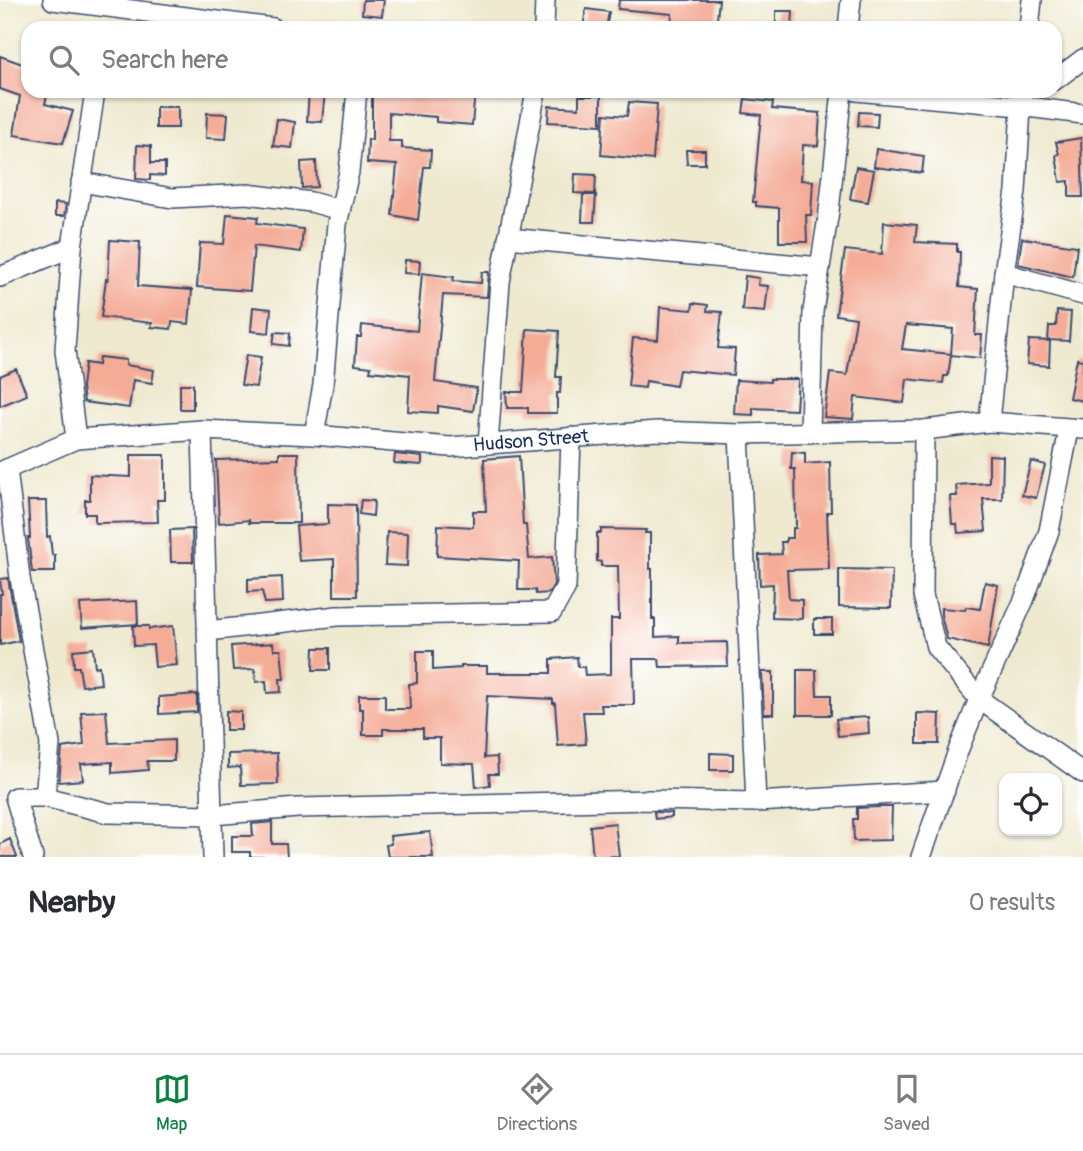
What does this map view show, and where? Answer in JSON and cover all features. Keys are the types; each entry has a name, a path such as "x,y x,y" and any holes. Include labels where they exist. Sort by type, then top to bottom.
{"street":[{"path":"53,0 215,21"},
{"path":"544,21 545,0"},
{"path":"849,21 851,0"},
{"path":"1030,21 1032,0"},
{"path":"105,21 107,8"},
{"path":"1062,75 1083,59"},
{"path":"76,439 65,350 72,247 94,98"},
{"path":"314,435 323,385 340,210 349,172 357,98"},
{"path":"488,444 500,282 535,98"},
{"path":"810,433 813,311 841,98"},
{"path":"989,422 1004,273 1016,191 1021,98 1083,114"},
{"path":"81,182 172,198 247,194 311,202 340,210"},
{"path":"508,239 820,267"},
{"path":"0,277 72,247"},
{"path":"1004,273 1083,295"},
{"name":"Hudson Street","path":"4,471 76,439 202,430 314,435 450,447 657,431 740,434 924,430 989,422 1076,430"},
{"path":"202,430 213,857"},
{"path":"924,430 923,595 936,647 979,699 1083,773"},
{"path":"921,857 958,751 1024,600 1049,531 1076,430"},
{"path":"740,434 756,802"},
{"path":"208,631 337,616 552,612 566,586 571,437"},
{"path":"4,471 50,744 45,797"},
{"path":"33,857 15,797 45,797 108,813 212,815 298,808 650,800 756,802 945,792"}],"building":[{"path":"363,0 384,0 382,16 362,14"},
{"path":"619,0 719,0 717,21 671,21 672,14 618,9"},
{"path":"586,9 609,12 607,21 584,21"},
{"path":"776,11 793,11 792,21 776,21"},
{"path":"0,56 21,64 21,98 46,98 45,104 73,111 63,143 14,135 20,96 0,89"},
{"path":"309,98 324,98 322,122 307,121"},
{"path":"372,98 474,98 472,125 436,122 436,117 389,113 389,141 402,141 402,148 431,150 430,167 424,167 418,220 392,215 397,165 367,163 368,139 372,140"},
{"path":"579,98 601,98 601,125 548,122 549,106 579,108"},
{"path":"745,99 773,102 772,109 820,113 818,146 803,145 801,180 813,181 811,215 806,215 807,242 779,242 779,208 756,206 756,202 753,202 761,115 743,113"},
{"path":"629,102 657,104 653,160 601,155 604,114 627,116"},
{"path":"156,107 178,107 178,128 156,128"},
{"path":"859,112 878,113 877,127 858,126"},
{"path":"207,113 228,114 226,139 206,138"},
{"path":"277,119 295,122 292,148 273,146"},
{"path":"1081,138 1083,197 1069,197 1069,181 1060,182 1056,142"},
{"path":"137,145 151,146 151,163 165,163 165,176 150,175 150,180 136,179"},
{"path":"876,149 924,156 922,173 874,167"},
{"path":"686,150 705,150 705,164 687,164"},
{"path":"316,161 317,187 302,188 301,162"},
{"path":"856,167 874,170 868,202 850,199"},
{"path":"575,174 596,175 595,194 574,193"},
{"path":"583,195 596,195 594,222 582,222"},
{"path":"55,203 66,204 64,216 55,216"},
{"path":"227,214 258,217 257,223 303,229 301,252 254,246 250,291 197,287 200,243 224,244"},
{"path":"884,222 917,225 915,242 957,244 957,252 960,252 959,287 978,289 975,335 982,335 980,358 951,355 948,376 944,376 943,383 907,379 904,403 855,397 853,419 824,417 830,373 847,375 856,318 836,315 845,250 882,254","holes":["906,325 953,329 951,354 902,349"]},
{"path":"1022,238 1077,246 1073,277 1018,264"},
{"path":"110,240 140,242 138,286 192,290 189,324 172,322 171,329 151,327 152,323 101,317 106,279 108,280"},
{"path":"405,260 420,261 419,274 404,273"},
{"path":"482,272 489,272 487,297 443,295 435,382 477,388 473,411 438,406 438,413 408,411 410,375 370,371 371,367 355,365 357,337 361,337 362,325 417,331 422,273 454,277 453,281 481,283"},
{"path":"745,276 759,278 758,285 768,286 765,312 742,310"},
{"path":"693,303 708,305 707,311 722,312 718,348 735,349 733,375 679,370 676,386 646,381 645,388 628,386 633,338 658,340 660,307 692,310"},
{"path":"253,307 271,309 269,333 251,331"},
{"path":"1057,311 1071,312 1069,341 1048,340 1049,326 1056,326"},
{"path":"527,329 559,331 556,377 561,377 560,393 557,393 557,413 528,413 528,408 507,408 506,392 523,392"},
{"path":"275,332 290,333 289,346 273,344"},
{"path":"1029,340 1050,341 1049,366 1027,364"},
{"path":"246,355 261,357 256,387 241,385"},
{"path":"99,357 126,360 126,365 154,370 152,383 133,380 129,408 84,402 82,387 85,363 98,365"},
{"path":"1077,359 1083,360 1083,401 1069,398"},
{"path":"16,369 27,395 0,406 0,376"},
{"path":"770,379 798,379 796,410 753,408 753,415 734,414 736,380 770,382"},
{"path":"180,384 193,384 193,409 180,409"},
{"path":"792,452 805,453 805,464 830,462 831,512 827,512 829,569 787,570 789,599 802,600 802,619 772,618 773,584 760,585 759,555 782,554 781,542 786,542 786,538 793,538 793,528 796,528 795,469 791,469"},
{"path":"279,453 298,453 299,523 249,523 249,520 219,523 216,460 279,458"},
{"path":"395,454 422,457 422,465 394,463"},
{"path":"131,455 165,455 165,500 157,500 158,522 95,523 95,514 85,514 85,500 90,500 90,475 131,477"},
{"path":"989,455 1003,456 1002,499 983,499 986,531 958,533 957,524 952,524 950,496 957,496 956,485 989,483"},
{"path":"519,456 523,525 526,525 529,559 552,557 554,584 549,593 536,594 535,590 518,590 519,561 437,556 438,525 473,527 473,511 486,511 484,459"},
{"path":"1031,461 1045,465 1036,498 1022,495"},
{"path":"361,500 374,501 373,516 359,514"},
{"path":"28,501 46,501 47,537 50,536 52,555 55,555 55,572 32,572"},
{"path":"328,504 356,505 357,596 334,596 334,559 299,561 296,526 328,524"},
{"path":"192,529 193,562 171,562 170,530"},
{"path":"601,529 646,530 645,533 650,533 652,619 655,619 655,637 679,636 679,643 727,642 728,666 660,667 659,659 633,659 634,705 601,705 602,712 583,712 586,744 558,746 553,699 487,696 484,758 497,757 498,774 489,774 490,785 476,787 474,764 440,763 440,738 423,738 423,729 383,729 383,735 363,735 363,709 359,709 359,695 385,695 385,709 410,709 409,684 417,683 417,651 433,651 433,670 487,666 487,673 551,673 551,659 577,657 578,667 584,667 585,675 611,674 611,619 619,619 618,566 601,566 601,562 597,561 597,533 601,533"},
{"path":"387,532 408,533 407,566 385,565"},
{"path":"839,569 892,570 891,608 839,607"},
{"path":"282,577 283,602 265,603 262,591 248,592 248,579"},
{"path":"8,578 19,641 0,645 0,579"},
{"path":"985,582 998,585 988,648 947,639 941,608 980,609"},
{"path":"137,601 138,624 82,628 80,604"},
{"path":"814,619 832,619 832,634 814,634"},
{"path":"133,626 149,626 149,629 173,626 177,665 155,667 153,645 134,646"},
{"path":"273,643 274,650 281,650 284,679 280,679 281,692 267,693 266,681 256,682 255,669 233,670 231,646"},
{"path":"93,648 95,667 99,666 101,684 82,686 79,667 74,667 73,650"},
{"path":"314,648 330,648 330,670 313,670"},
{"path":"797,670 816,670 817,695 831,695 831,715 797,715"},
{"path":"762,672 773,672 773,714 764,714"},
{"path":"197,694 197,712 159,714 159,697"},
{"path":"106,711 109,743 174,740 174,761 147,761 148,770 112,773 112,762 81,764 83,780 59,782 62,748 84,745 81,712"},
{"path":"226,711 241,712 241,730 226,730"},
{"path":"917,713 940,714 939,744 917,744"},
{"path":"868,717 869,733 838,736 836,719"},
{"path":"277,753 278,784 241,785 240,767 228,768 228,754"},
{"path":"710,753 733,754 733,770 710,770"},
{"path":"892,807 891,840 854,841 853,819 857,819 857,808"},
{"path":"654,812 672,813 672,817 655,819"},
{"path":"272,822 272,844 286,844 287,857 250,857 250,852 232,852 232,836 253,836 252,824"},
{"path":"615,823 619,856 593,857 590,826"},
{"path":"430,832 433,857 388,857 386,845 391,844 390,836"},
{"path":"10,839 17,857 0,857 0,844"}]}
